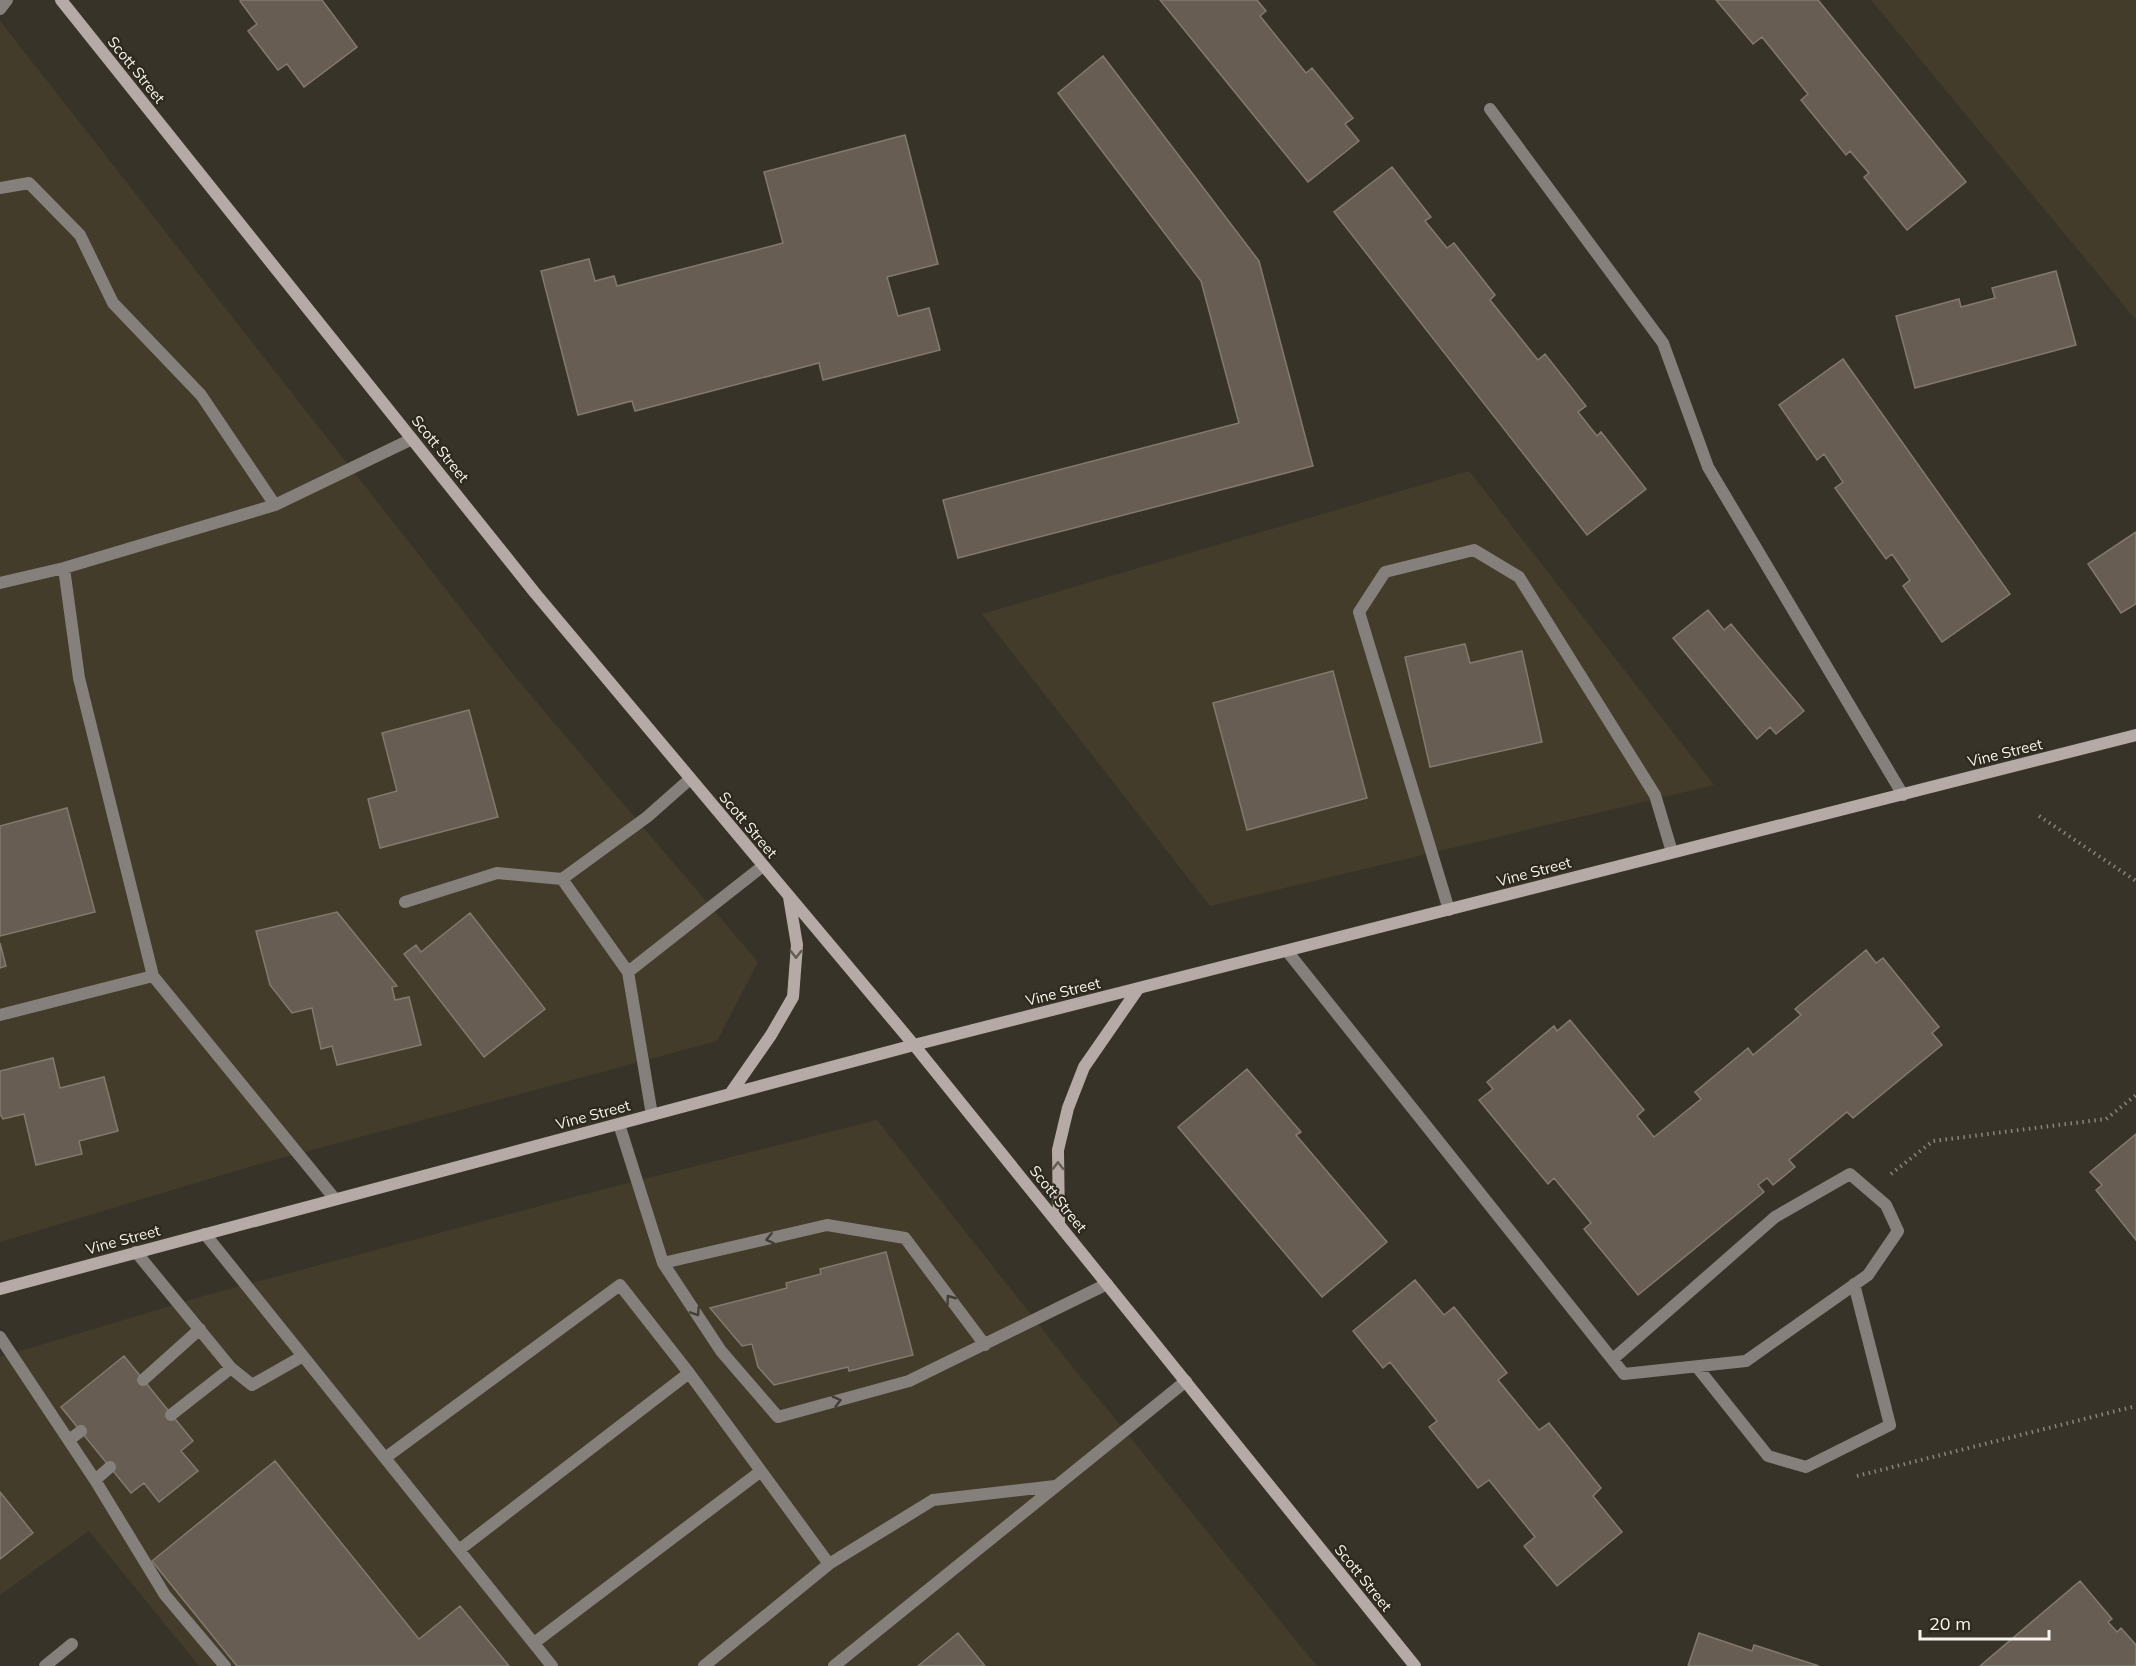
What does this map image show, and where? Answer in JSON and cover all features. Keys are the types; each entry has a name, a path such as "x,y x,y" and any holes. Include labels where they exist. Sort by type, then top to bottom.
{"main road":[{"name":"Scott Street","path":"61,0 535,593 914,1045 1414,1666"},
{"name":"Vine Street","path":"0,1289 914,1045 2136,735"},
{"path":"730,1094 771,1035 793,996 797,945 789,896"},
{"path":"1059,1225 1058,1150 1068,1108 1084,1068 1138,989"}],"lane":[{"path":"0,9 7,0"},
{"path":"1490,109 1663,343 1708,467 1903,795"},
{"path":"0,188 29,183 80,235 113,303 201,395 275,505"},
{"path":"0,583 64,568 275,505 412,439"},
{"path":"1449,910 1359,612 1384,572 1474,550 1519,577 1655,795 1672,852"},
{"path":"64,568 79,678 153,976 335,1200"},
{"path":"405,902 497,873 562,879 647,817 690,779"},
{"path":"628,972 763,866"},
{"path":"562,879 628,972 652,1115"},
{"path":"1287,951 1624,1374 1746,1361 1868,1275 1898,1231 1886,1205 1850,1174 1775,1217 1613,1359"},
{"path":"0,1014 153,976"},
{"path":"619,1124 663,1263 721,1351 778,1417 909,1381 1107,1284"},
{"path":"663,1263 827,1226 904,1238 985,1345"},
{"path":"205,1234 552,1666"},
{"path":"136,1252 231,1368 252,1385 303,1356"},
{"path":"1697,1367 1768,1456 1806,1467 1890,1425 1854,1284"},
{"path":"385,1458 620,1285 689,1373 829,1564"},
{"path":"143,1380 200,1329"},
{"path":"0,1336 95,1480 165,1595 225,1666"},
{"path":"171,1415 231,1368"},
{"path":"459,1550 689,1373"},
{"path":"834,1666 1186,1381"},
{"path":"69,1440 81,1431"},
{"path":"95,1480 110,1467"},
{"path":"534,1643 761,1471"},
{"path":"704,1666 829,1564 933,1500 1057,1486"},
{"path":"45,1666 72,1644"}],"path":[{"path":"2039,816 2136,881"},
{"path":"1869,1191 1933,1141 2106,1119 2136,1095"},
{"path":"1856,1477 2136,1406"}],"shaded area":[{"path":"1871,0 2136,0 2136,320"},
{"path":"0,21 510,671 758,962 717,1041 252,1166 0,1242"},
{"path":"1469,471 1714,785 1210,906 982,614"},
{"path":"877,1120 1066,1359 1317,1666 199,1666 89,1531 0,1595 0,1357 207,1295 585,1194"}],"building":[{"path":"241,0 322,0 357,47 304,87 287,64 278,70 248,31 257,24"},
{"path":"1160,0 1257,0 1266,11 1260,16 1306,73 1312,68 1353,118 1345,124 1359,141 1308,182"},
{"path":"1716,0 1818,0 1966,182 1907,230 1864,177 1869,173 1850,151 1846,155 1801,100 1808,94 1762,37 1753,44"},
{"path":"1103,56 1259,261 1313,466 958,558 943,500 1239,423 1201,281 1058,93"},
{"path":"905,135 938,264 887,277 898,316 929,308 940,350 823,380 819,363 635,411 632,401 578,415 541,271 589,259 595,281 614,276 617,286 783,243 764,172"},
{"path":"1392,167 1431,217 1425,221 1447,248 1454,243 1495,295 1490,300 1538,360 1545,354 1586,406 1578,412 1597,436 1601,432 1646,489 1587,535 1334,212"},
{"path":"2056,271 2076,345 1915,388 1896,316 1959,299 1961,307 1995,298 1992,288"},
{"path":"1843,359 2010,594 1942,642 1903,586 1910,580 1892,554 1886,559 1835,488 1843,482 1824,454 1817,460 1779,405"},
{"path":"2136,532 2136,604 2121,613 2088,564"},
{"path":"1708,610 1724,630 1731,624 1804,711 1776,734 1770,727 1757,739 1673,638"},
{"path":"1465,644 1470,663 1522,651 1542,742 1430,767 1405,657"},
{"path":"1333,671 1367,798 1247,830 1213,703"},
{"path":"469,710 498,817 380,848 368,799 397,791 382,733"},
{"path":"67,808 95,912 0,936 0,826"},
{"path":"337,912 397,986 392,987 395,1000 409,997 421,1045 337,1065 332,1046 321,1049 312,1008 292,1013 270,985 256,931"},
{"path":"470,913 545,1009 484,1057 404,954 416,945 421,952"},
{"path":"0,943 6,966 0,968"},
{"path":"1866,950 1876,963 1883,958 1939,1027 1932,1033 1942,1045 1853,1118 1847,1112 1789,1160 1795,1167 1773,1185 1767,1178 1758,1185 1764,1192 1638,1295 1584,1229 1591,1223 1554,1178 1548,1184 1479,1100 1493,1089 1487,1082 1554,1026 1557,1031 1570,1020 1644,1110 1637,1116 1654,1137 1701,1099 1695,1092 1748,1048 1753,1055 1801,1015 1795,1009"},
{"path":"53,1058 60,1088 104,1077 118,1131 79,1141 82,1154 36,1165 24,1114 3,1119 0,1114 0,1071"},
{"path":"1247,1069 1301,1132 1296,1135 1387,1242 1322,1297 1178,1127"},
{"path":"2136,1134 2136,1240 2096,1190 2102,1185 2090,1172"},
{"path":"886,1252 913,1355 849,1371 848,1367 774,1385 758,1367 752,1344 742,1346 710,1308 787,1288 786,1283 821,1274 820,1269"},
{"path":"1415,1280 1444,1315 1454,1307 1507,1373 1498,1380 1539,1430 1549,1423 1601,1488 1593,1496 1622,1532 1557,1586 1524,1546 1535,1537 1489,1480 1478,1488 1429,1427 1437,1421 1390,1362 1383,1368 1353,1331"},
{"path":"124,1356 193,1441 181,1451 198,1471 159,1502 144,1483 131,1493 61,1407"},
{"path":"275,1461 419,1639 460,1606 509,1666 237,1666 152,1561"},
{"path":"0,1492 33,1533 0,1559"},
{"path":"2080,1581 2112,1619 2108,1622 2117,1632 2121,1628 2136,1645 2136,1666 1980,1666"},
{"path":"958,1633 985,1666 918,1666"},
{"path":"1699,1633 1752,1651 1754,1645 1819,1666 1688,1666"}]}
